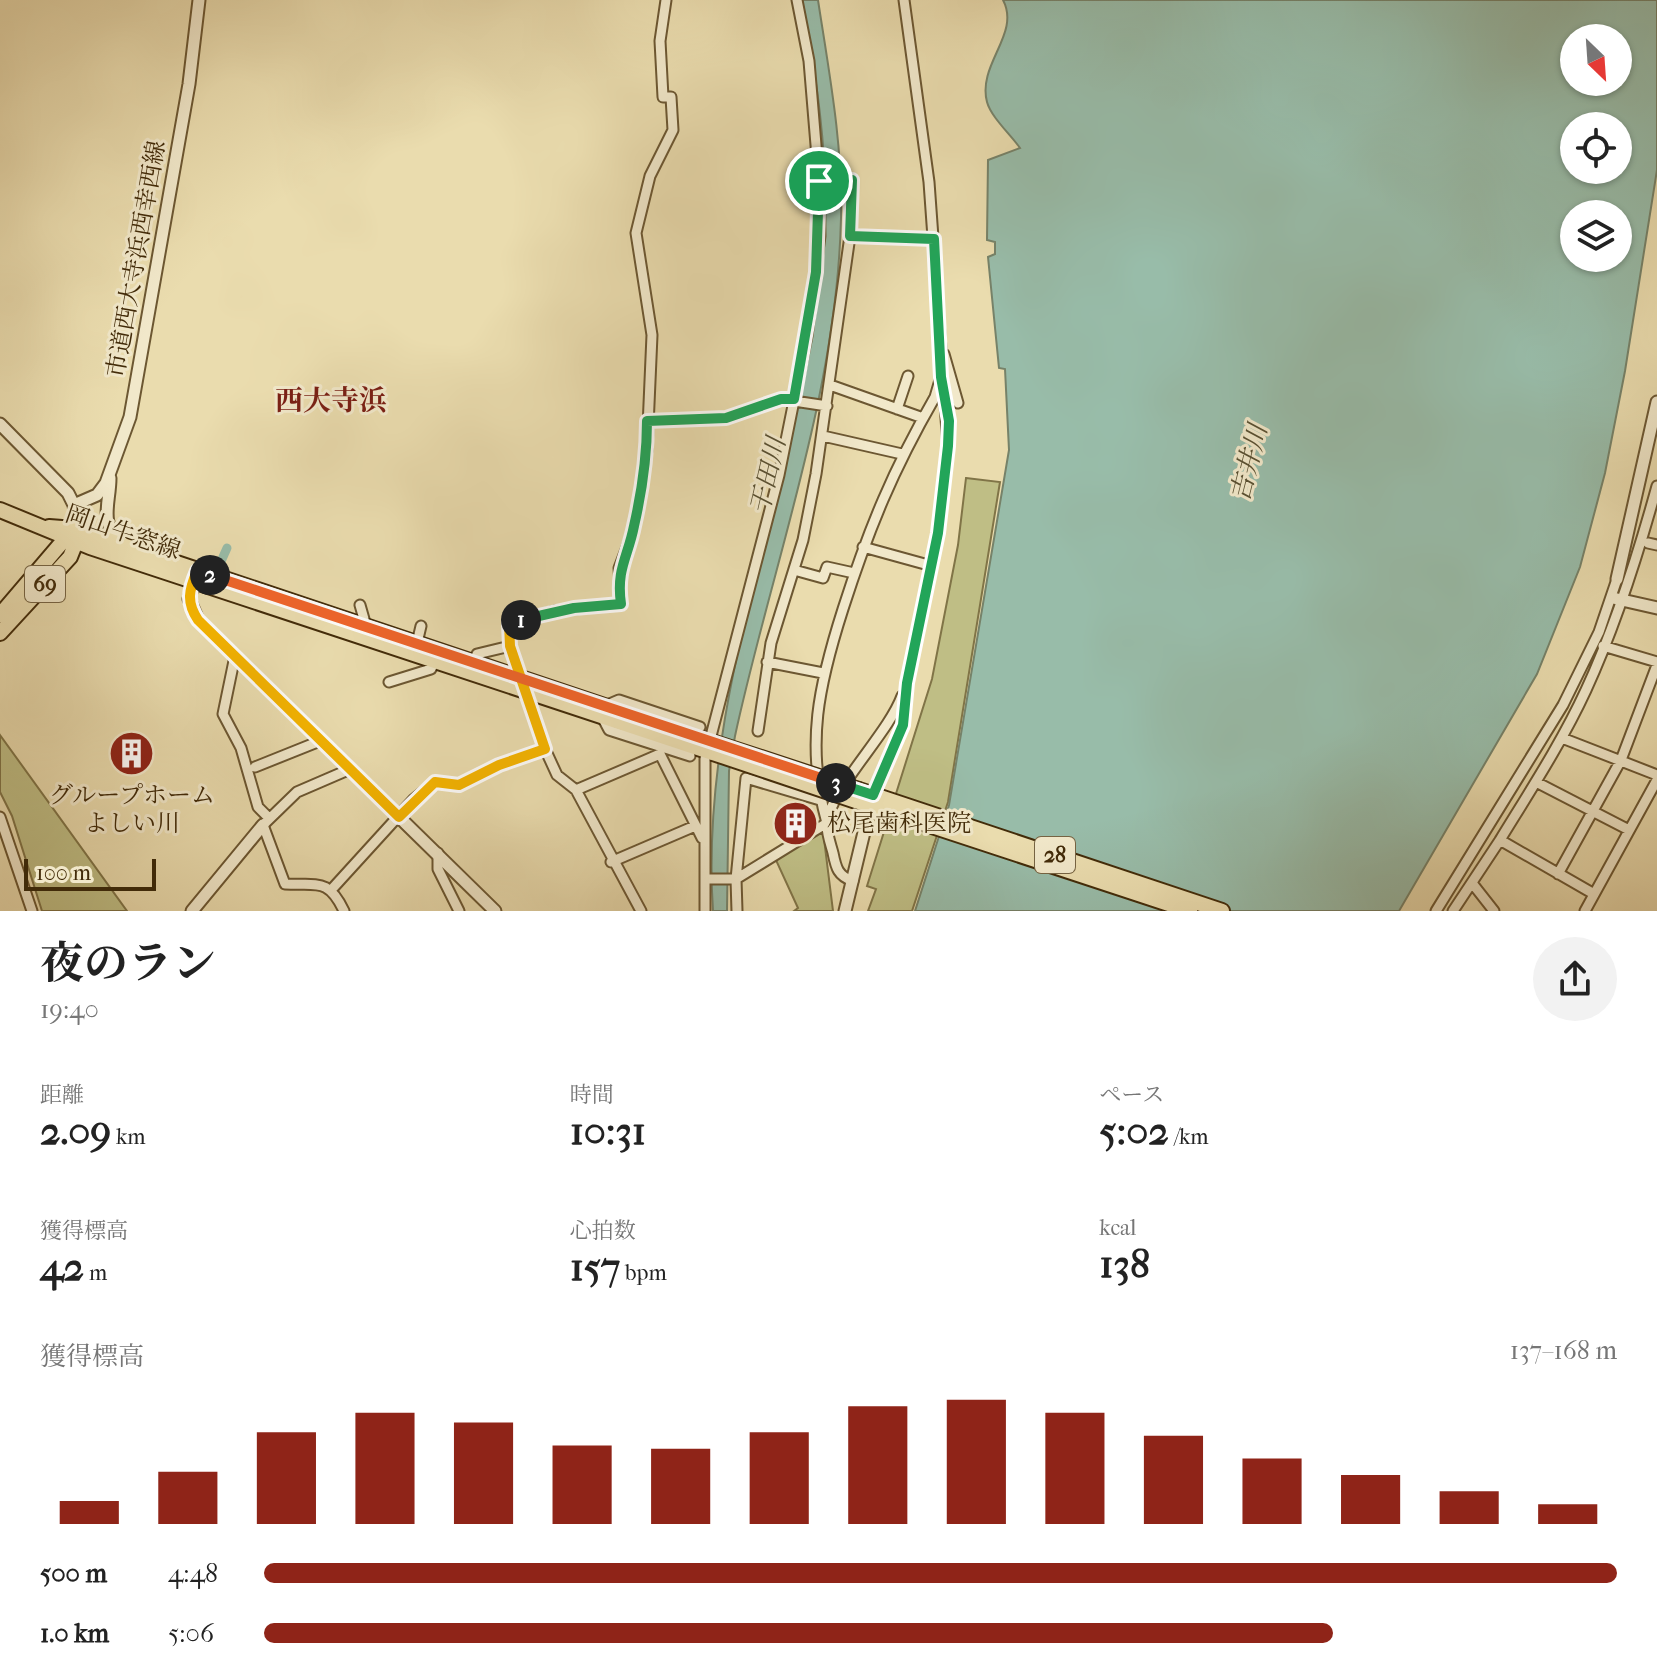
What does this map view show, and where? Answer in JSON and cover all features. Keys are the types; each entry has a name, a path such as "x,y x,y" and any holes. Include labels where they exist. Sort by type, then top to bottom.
{"main road":[{"name":"岡山牛窓線","path":"0,510 76,539 417,643 524,684"},
{"name":"岡山牛窓線","path":"76,539 140,552 196,576 435,660 524,684 865,798 1222,911"},
{"name":"69","path":"0,615 76,539"},
{"name":"69","path":"0,633 70,557 76,539"},
{"name":"岡山牛窓線","path":"886,804 1190,911"}],"street":[{"name":"市道西大寺浜西幸西線","path":"140,552 112,534 107,522 110,477 130,417 189,84 199,0"},
{"path":"641,911 611,862 576,790 557,775 545,749 510,646 509,624 555,611 621,604 619,568 634,529 647,450 652,335 636,233 650,176 673,130 671,97 663,97 660,66 666,0"},
{"path":"705,911 702,789 796,400 816,272 821,181 809,61 797,0"},
{"path":"846,909 865,798 903,725 907,683 932,566 948,446 949,421 941,377 934,239 904,0"},
{"path":"758,731 767,662 794,570 823,436 850,236 852,180 821,181"},
{"path":"850,236 934,239"},
{"path":"941,343 958,403"},
{"path":"897,409 908,376"},
{"path":"853,881 844,878 836,867 820,800 816,725 823,673 863,547 902,454 935,397 941,377"},
{"path":"830,385 923,418"},
{"path":"647,421 726,418 781,399 825,405"},
{"path":"1436,911 1563,705 1617,600 1617,579 1657,402"},
{"path":"0,424 68,493 74,505 76,539"},
{"path":"823,436 902,454"},
{"path":"74,505 97,495 110,477"},
{"path":"1453,911 1562,738 1603,646 1657,486"},
{"path":"863,547 932,566"},
{"path":"794,570 823,578 827,567 854,573"},
{"path":"196,576 189,599 191,609 348,770 438,853 495,911"},
{"path":"1617,600 1657,608"},
{"path":"360,605 364,619 362,625"},
{"path":"417,643 421,626"},
{"path":"474,663 477,654 510,646"},
{"path":"1558,874 1621,760 1657,663 1603,646"},
{"path":"235,656 223,714 241,748 285,884 320,884 332,889 344,911"},
{"path":"389,682 431,669 435,660"},
{"path":"767,662 823,673"},
{"path":"706,879 734,880 827,823 853,772 894,718 907,683"},
{"path":"690,756 660,750 609,730 603,711 619,700 700,727"},
{"path":"1562,738 1657,777 1585,911"},
{"path":"255,767 320,741"},
{"path":"332,889 435,782 459,785 499,765 545,749"},
{"path":"660,750 704,841"},
{"path":"576,790 660,750"},
{"path":"192,911 266,822 297,792 348,770"},
{"path":"737,911 734,880 746,778 820,800"},
{"path":"1536,782 1629,830"},
{"path":"0,817 32,911"},
{"path":"611,862 695,826"},
{"path":"1500,840 1594,894"},
{"path":"438,853 438,869 459,911"},
{"path":"1472,883 1494,911"}],"shaded area":[{"path":"966,478 1000,482 948,802 912,911 868,911 876,889 867,886 932,679 958,545"},
{"path":"0,735 127,911 42,911 12,816 0,792"},
{"path":"823,831 833,911 794,911 798,908 775,858"}],"water":[{"path":"802,0 818,0 834,109 841,191 837,284 815,415 735,736 729,771 727,911 713,911 712,839 718,768 729,697 794,418 824,243 823,142"},
{"name":"吉井川","path":"1003,0 1657,0 1657,170 1625,371 1605,473 1580,567 1537,674 1399,911 915,911 949,805 1009,450 1005,369 999,368 988,257 995,254 995,242 987,240 988,160 1020,148 993,114 987,102 986,88 1007,25"}],"waterway":[{"path":"219,566 227,548"}],"place":[{"name":"グループホーム よしい川","path":"132,753"},
{"name":"松尾歯科医院","path":"796,823"}],"district":[{"name":"西大寺浜","path":"331,400"}],"route":[{"path":"819,181 820,236 816,272 794,399 781,399 726,418 647,421 647,450 634,529 619,568 621,604 555,611 509,624 510,646 522,678 526,691 530,700 545,749 499,765 459,785 435,782 414,799 399,817 198,620 189,599 197,571 417,643 522,678 700,738 873,795 877,778 903,725 907,683 938,533 948,446 949,421 941,377 934,239 850,236 852,180 819,181"}],"water label":[{"name":"干田川","path":"768,476"}]}
